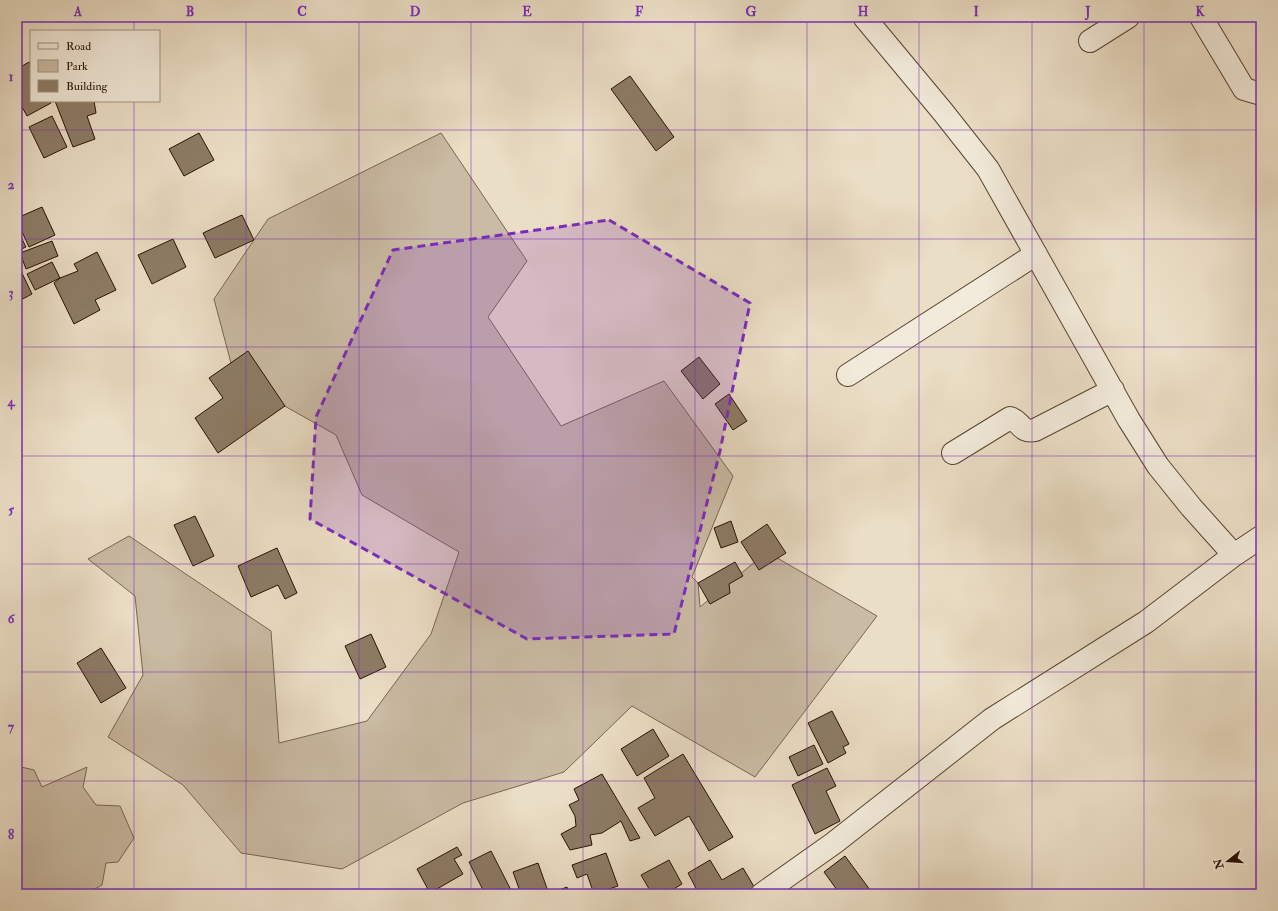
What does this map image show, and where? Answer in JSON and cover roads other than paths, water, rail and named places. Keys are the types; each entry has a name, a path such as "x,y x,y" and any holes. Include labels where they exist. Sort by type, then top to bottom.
{"street":[{"path":"864,17 988,168 1129,420 1158,466 1191,508 1234,555"},
{"path":"1090,41 1128,17"},
{"path":"1201,17 1244,89 1261,94"},
{"path":"848,375 1036,254"},
{"path":"953,453 1010,418 1025,430 1035,430 1113,390"},
{"path":"762,894 834,843 992,719 1146,622 1234,555 1261,538"}]}
